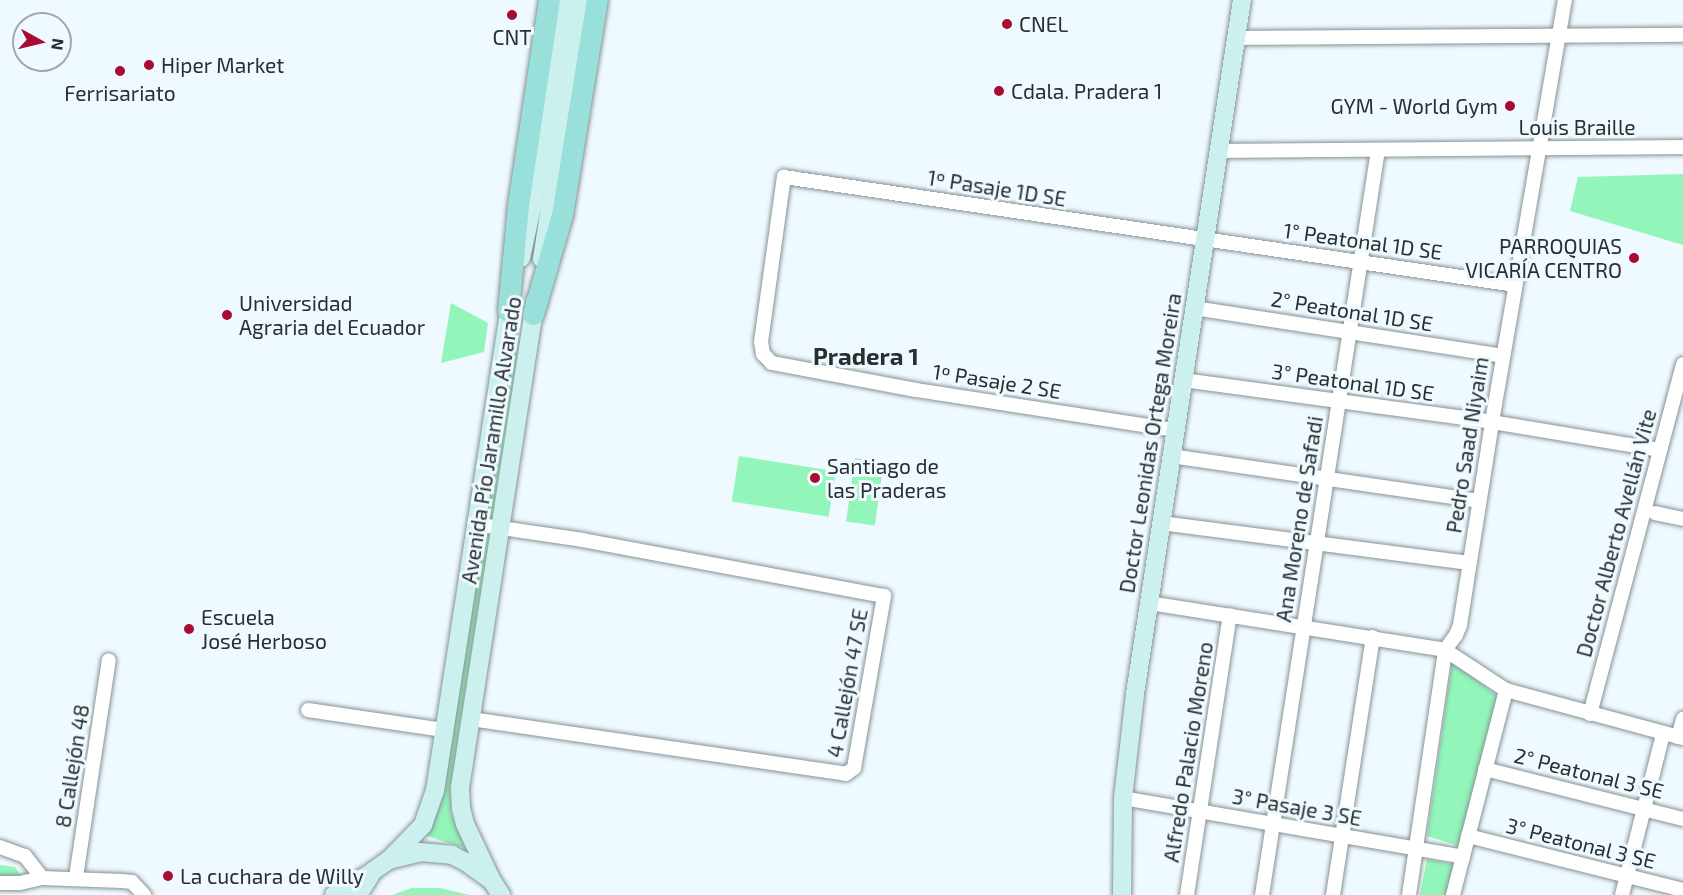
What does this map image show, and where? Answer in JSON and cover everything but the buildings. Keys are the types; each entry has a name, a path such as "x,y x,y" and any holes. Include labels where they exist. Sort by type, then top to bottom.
{"main road":[{"path":"508,311 518,205 549,0"},
{"name":"Avenida Pío Jaramillo Alvarado","path":"499,890 465,824 460,788 533,314 565,0"},
{"name":"Avenida Pío Jaramillo Alvarado","path":"389,860 416,834 428,818 435,791 508,311 544,191 582,0"},
{"path":"533,314 562,215 597,0"},
{"name":"Doctor Leonidas Ortega Moreira","path":"1122,895 1123,798 1135,694 1242,0"},
{"path":"334,895 389,860 420,852 452,855 473,866 499,890"},
{"path":"358,895 373,871"}],"street":[{"name":"Pedro Saad Niyaim","path":"1409,895 1445,650 1460,625 1503,356 1565,0"},
{"path":"1236,38 1683,35"},
{"name":"Louis Braille","path":"1218,151 1683,147"},
{"name":"Ana Moreno de Safadi","path":"1262,895 1378,150"},
{"name":"1º Pasaje 1D SE","path":"777,366 763,354 761,342 784,177 1204,239"},
{"name":"1° Peatonal 1D SE","path":"1204,239 1515,285"},
{"name":"2° Peatonal 1D SE","path":"1194,308 1503,356"},
{"name":"Doctor Alberto Avellán Vite","path":"1590,714 1683,364"},
{"name":"1º Pasaje 2 SE","path":"777,366 1175,430"},
{"name":"3° Peatonal 1D SE","path":"1183,380 1492,422 1660,450"},
{"path":"1171,456 1479,501"},
{"path":"1655,513 1683,519"},
{"path":"475,524 500,528"},
{"path":"1161,524 1469,563"},
{"name":"4 Callejón 47 SE","path":"471,718 846,774 854,768 884,596 583,540 500,528"},
{"path":"1149,603 1445,650 1506,690 1681,738 1683,719"},
{"name":"Alfredo Palacio Moreno","path":"1187,895 1230,615"},
{"path":"1334,895 1373,637"},
{"name":"8 Callejón 48","path":"76,877 109,660"},
{"path":"1453,895 1506,690"},
{"path":"308,710 444,730"},
{"path":"1622,895 1663,734"},
{"name":"2° Peatonal 3 SE","path":"1485,769 1683,819"},
{"name":"3° Pasaje 3 SE","path":"1123,798 1462,857"},
{"name":"3° Peatonal 3 SE","path":"1468,836 1683,890"},
{"path":"0,847 25,856 42,878"},
{"path":"0,883 76,877 132,882 144,895"}],"green space":[{"path":"1683,174 1683,245 1570,211 1578,177"},
{"path":"451,303 488,323 484,352 441,363"},
{"path":"518,329 519,342 450,788 451,813 465,848 424,835 440,807 444,787 513,340"},
{"path":"739,456 836,471 829,517 732,501"},
{"path":"855,458 884,462 875,525 846,521"},
{"path":"1452,662 1499,697 1462,847 1427,836"},
{"path":"1427,859 1456,865 1448,895 1420,895"},
{"path":"0,865 15,867 23,878 0,877"},
{"path":"412,888 440,888 470,895 392,895"}],"place":[{"name":"CNT","path":"512,15"},
{"name":"CNEL","path":"1007,24"},
{"name":"Hiper Market","path":"149,65"},
{"name":"Ferrisariato","path":"120,71"},
{"name":"Cdala. Pradera 1","path":"999,91"},
{"name":"GYM - World Gym","path":"1510,106"},
{"name":"PARROQUIAS VICARÍA CENTRO","path":"1634,258"},
{"name":"Universidad Agraria del Ecuador","path":"227,315"},
{"name":"Santiago de las Praderas","path":"815,478"},
{"name":"Escuela José Herboso","path":"189,629"},
{"name":"La cuchara de Willy","path":"168,876"}],"district":[{"name":"Pradera 1","path":"866,356"}]}
